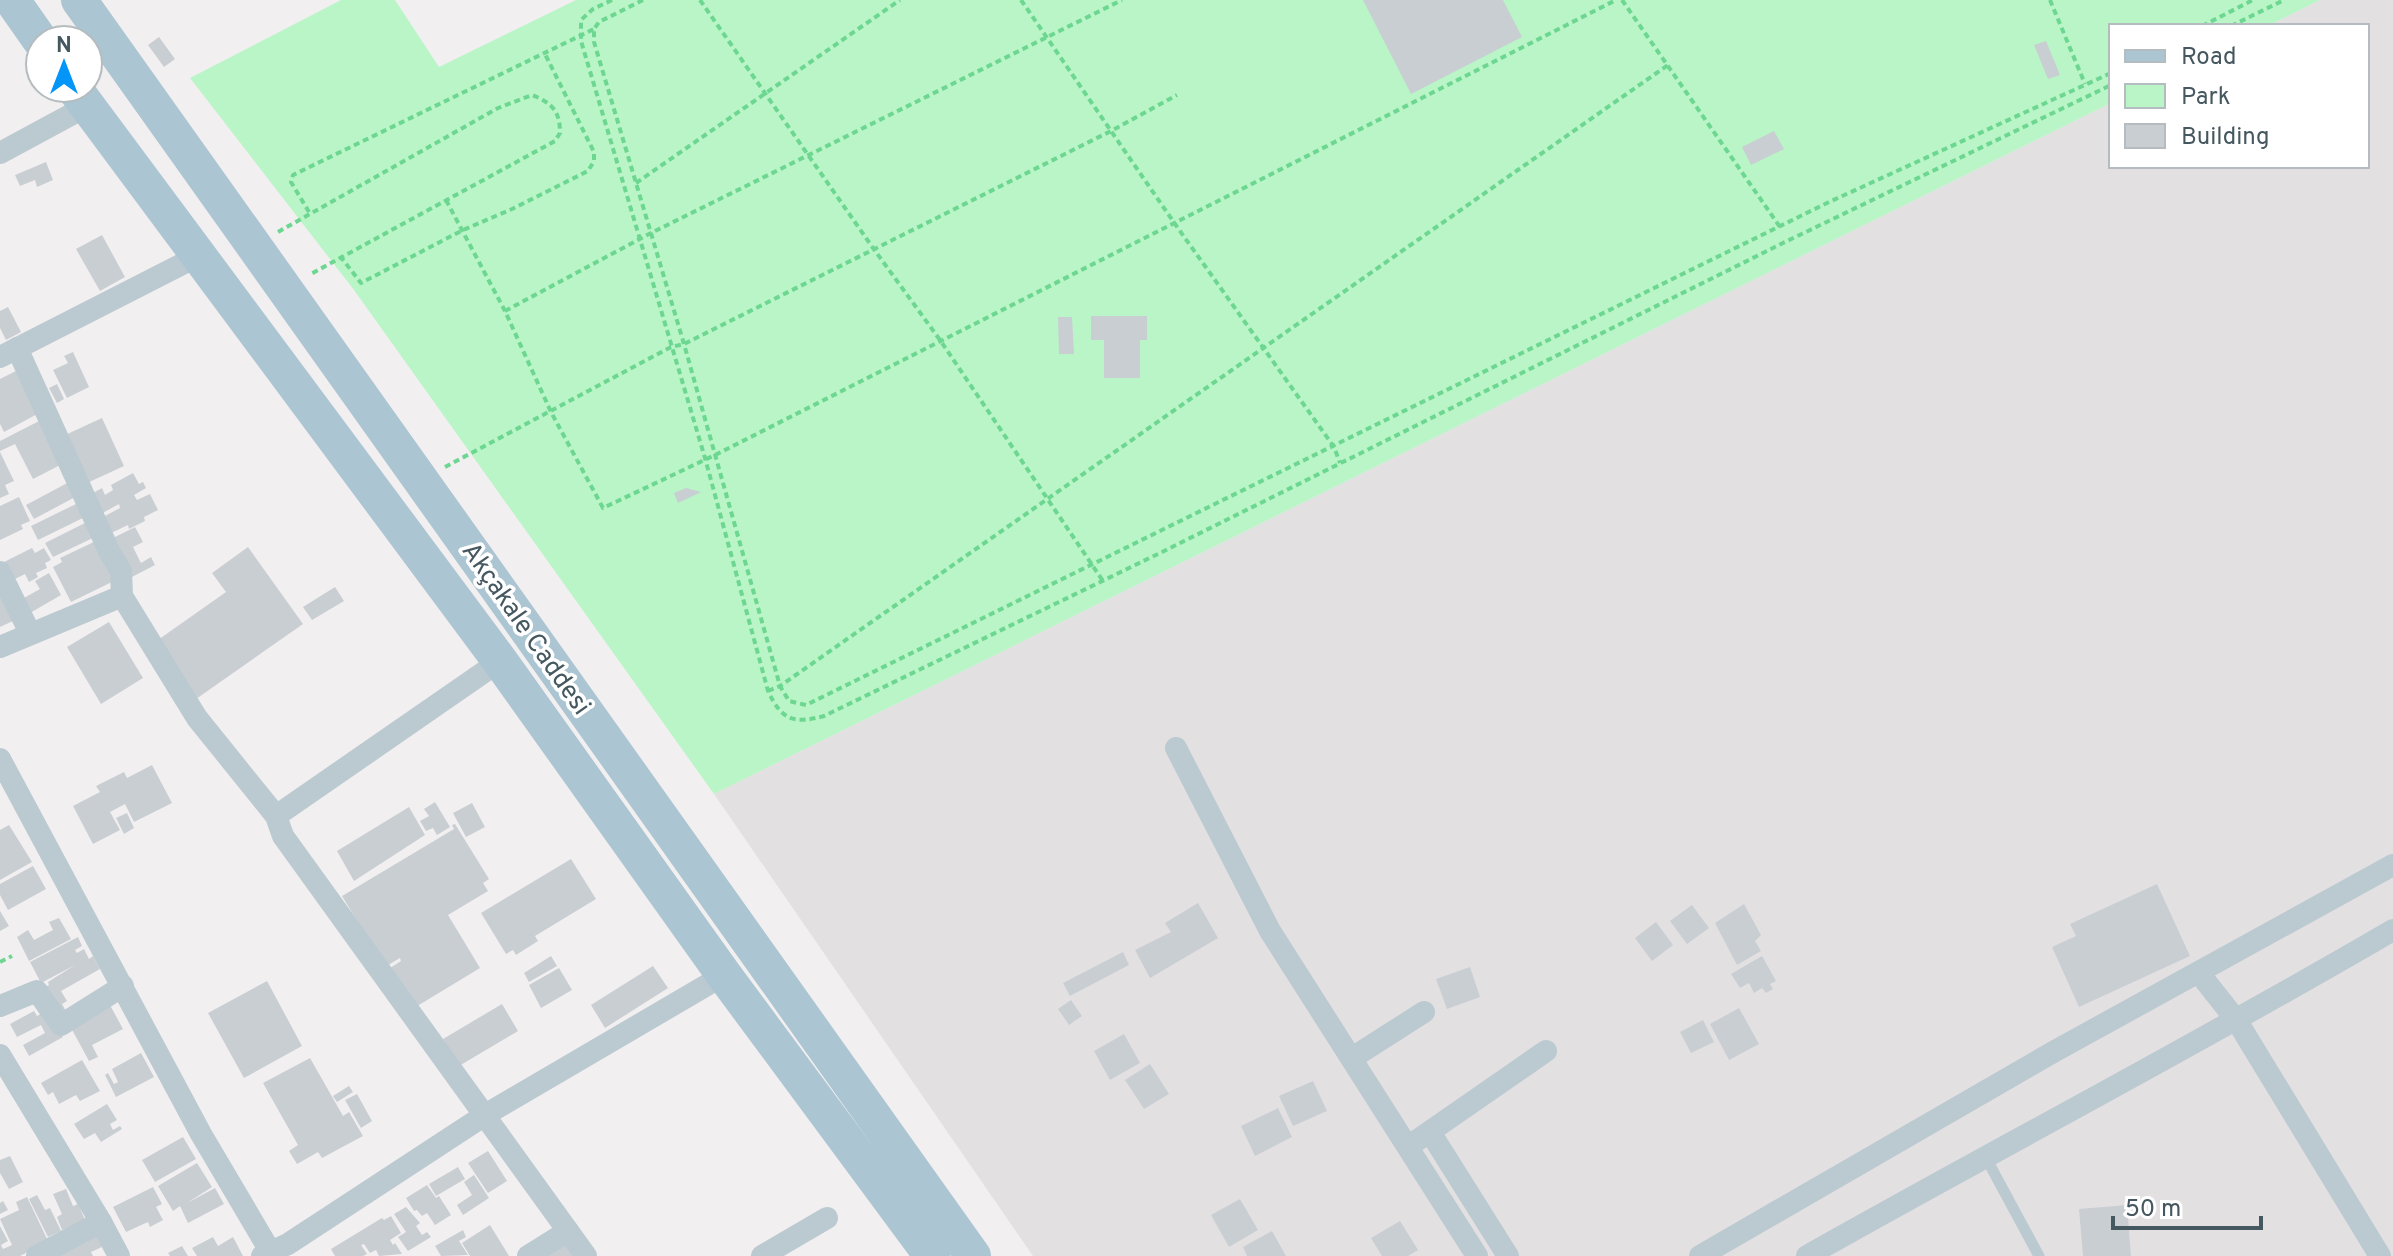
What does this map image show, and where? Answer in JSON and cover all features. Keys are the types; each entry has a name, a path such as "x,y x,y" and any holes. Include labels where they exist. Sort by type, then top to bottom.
{"main road":[{"path":"12,0 29,24"},
{"name":"Akçakale Caddesi","path":"79,0 973,1256"},
{"name":"Akçakale Caddesi","path":"85,104 500,661 724,975 932,1256"}],"street":[{"path":"0,153 70,104"},
{"path":"198,256 8,353 121,571 122,596 197,718 276,816 283,836 586,1256"},
{"path":"0,572 30,633"},
{"path":"0,647 122,596"},
{"path":"276,816 500,661"},
{"path":"1176,748 1270,931 1477,1256"},
{"path":"0,759 266,1254 288,1244 485,1115 724,975"},
{"path":"1700,1256 2055,1051 2393,865"},
{"path":"1807,1256 1984,1156 2237,1021 2393,930"},
{"path":"2199,973 2237,1021 2380,1256"},
{"path":"0,1006 37,991 61,1025 123,986"},
{"path":"1352,1058 1424,1012"},
{"path":"1409,1146 1546,1051"},
{"path":"0,1055 119,1256"},
{"path":"1430,1132 1508,1256"},
{"path":"762,1256 827,1218"},
{"path":"37,1256 101,1222"},
{"path":"528,1256 568,1231"}],"lane":[{"path":"1984,1156 2039,1256"}],"path":[{"path":"612,0 593,9 581,20 579,35 705,458 768,691 779,711 791,719 805,721 824,716 1103,581 1769,250 2109,86"},
{"path":"309,212 291,182 293,175 594,29 611,15 643,0"},
{"path":"700,0 940,340 1103,581"},
{"path":"636,183 900,0"},
{"path":"1021,0 1334,447 1340,463"},
{"path":"505,311 651,233 1122,0"},
{"path":"446,200 505,311 551,412 603,508 715,455 1616,0"},
{"path":"1622,0 1780,227"},
{"path":"2050,0 2085,84"},
{"path":"2206,24 2253,0"},
{"path":"2235,24 2284,0"},
{"path":"594,29 594,42 684,344 780,686 789,701 806,705 1780,227 2109,74"},
{"path":"340,256 361,283 588,171 594,161 594,152 544,52"},
{"path":"768,691 780,686 1668,65"},
{"path":"254,246 309,212 498,108 532,95 549,102 556,109 560,133 555,141 286,288"},
{"path":"421,479 671,347 684,344 1177,95"},
{"path":"0,962 12,956"}],"shaded area":[{"path":"2320,0 2393,0 2393,1256 1033,1256 714,794 2109,104 2109,168 2369,168 2369,24 2272,24"}],"green space":[{"path":"341,0 395,0 439,67 576,0 2320,0 2272,24 2109,24 2109,104 714,794 354,290 190,78"}],"building":[{"path":"1363,0 1503,0 1522,37 1411,94"},
{"path":"159,37 175,59 164,67 148,45"},
{"path":"2046,41 2060,75 2048,79 2034,45"},
{"path":"1774,131 1784,149 1751,165 1742,147"},
{"path":"46,162 53,180 37,187 35,180 20,186 15,175"},
{"path":"102,235 125,277 100,291 76,249"},
{"path":"8,307 21,332 6,340 0,328 0,311"},
{"path":"1091,316 1147,316 1147,340 1140,340 1140,378 1104,378 1104,340 1091,340"},
{"path":"1058,317 1072,317 1074,354 1059,354"},
{"path":"73,352 89,387 67,398 53,370 68,363 64,356"},
{"path":"18,370 41,412 4,432 0,424 0,379"},
{"path":"57,384 64,399 57,403 49,388"},
{"path":"102,418 124,466 85,484 63,436"},
{"path":"43,419 66,462 33,479 15,444 0,451 0,441"},
{"path":"0,452 14,481 5,485 9,494 0,498"},
{"path":"133,473 139,484 143,482 146,488 134,495 137,500 150,494 158,510 129,529 128,525 109,534 101,518 120,508 119,504 99,515 89,495 102,488 105,495 113,490 111,485"},
{"path":"71,481 79,495 34,519 26,505"},
{"path":"686,488 701,492 678,503 674,493"},
{"path":"19,497 30,521 21,525 23,529 0,540 0,506"},
{"path":"80,502 87,516 38,540 31,526"},
{"path":"89,521 97,536 53,557 45,543"},
{"path":"135,527 143,542 133,547 141,563 151,557 155,565 130,578 111,539"},
{"path":"98,540 118,579 71,602 53,567 62,562 60,558"},
{"path":"248,547 303,624 196,699 155,642 226,592 212,573"},
{"path":"32,548 35,553 44,548 51,560 45,563 47,568 36,573 38,577 29,582 25,574 13,580 4,562"},
{"path":"49,573 61,595 30,613 22,599 40,589 35,581"},
{"path":"0,586 15,620 0,627"},
{"path":"335,587 344,601 312,620 303,607"},
{"path":"109,622 143,678 101,704 67,647"},
{"path":"152,765 172,803 134,822 125,804 110,812 120,830 93,844 73,806 100,792 96,786 124,772 127,778"},
{"path":"435,802 450,827 437,835 433,828 426,831 420,821 429,816 424,809"},
{"path":"472,803 485,827 466,837 453,813"},
{"path":"409,807 425,835 354,881 337,851"},
{"path":"127,813 134,828 124,834 116,818"},
{"path":"455,824 489,879 483,883 488,891 448,915 480,968 414,1008 390,968 401,961 400,958 385,967 342,896 454,829 452,825"},
{"path":"9,825 32,862 0,880 0,830"},
{"path":"571,859 596,899 535,936 538,941 516,955 513,950 506,954 481,913"},
{"path":"33,866 46,889 8,910 0,895 0,884"},
{"path":"2157,884 2190,956 2079,1007 2052,947 2076,936 2070,924"},
{"path":"1198,903 1218,938 1150,978 1135,950 1171,932 1165,923"},
{"path":"1744,904 1761,935 1755,941 1761,951 1737,965 1715,923"},
{"path":"1692,905 1709,928 1687,944 1670,921"},
{"path":"0,911 9,926 0,931"},
{"path":"59,918 71,939 29,961 17,937 28,930 34,940 53,930 49,922"},
{"path":"1656,922 1673,945 1652,961 1635,938"},
{"path":"78,937 82,946 75,950 77,953 84,949 89,959 93,956 100,969 61,991 67,1001 62,1004 67,1013 60,1017 44,988 49,985 48,982 75,965 41,983 30,962"},
{"path":"1123,952 1129,965 1070,996 1063,983"},
{"path":"551,956 557,966 529,982 524,973"},
{"path":"1762,956 1776,981 1770,984 1773,989 1766,993 1762,988 1754,993 1749,983 1740,988 1731,974"},
{"path":"653,966 668,988 605,1028 591,1005"},
{"path":"1470,967 1480,997 1447,1009 1436,979"},
{"path":"559,968 572,990 541,1008 529,985"},
{"path":"267,981 302,1046 244,1078 208,1013"},
{"path":"1071,1000 1082,1016 1069,1025 1058,1009"},
{"path":"502,1004 518,1031 459,1066 443,1039"},
{"path":"110,1005 123,1029 92,1045 98,1057 89,1061 70,1026"},
{"path":"1739,1008 1759,1044 1729,1060 1710,1024"},
{"path":"48,1010 63,1037 29,1056 23,1045 45,1033 41,1025 17,1037 10,1024 34,1011 37,1016"},
{"path":"1703,1020 1714,1042 1691,1053 1680,1032"},
{"path":"1124,1034 1140,1063 1110,1080 1094,1051"},
{"path":"141,1053 154,1077 116,1097 105,1075 108,1073 114,1084 118,1082 112,1069"},
{"path":"310,1058 343,1116 349,1112 363,1136 322,1158 318,1152 297,1164 289,1151 298,1145 263,1083"},
{"path":"82,1060 100,1091 80,1101 76,1095 59,1104 53,1092 48,1095 41,1083"},
{"path":"1150,1064 1169,1094 1144,1109 1125,1080"},
{"path":"1313,1081 1327,1111 1293,1126 1279,1096"},
{"path":"349,1086 353,1092 337,1102 333,1096"},
{"path":"357,1094 372,1121 361,1128 345,1100"},
{"path":"107,1104 117,1120 110,1124 113,1130 120,1126 122,1129 101,1142 95,1133 84,1139 74,1124"},
{"path":"1278,1108 1292,1137 1255,1156 1241,1126"},
{"path":"183,1137 196,1159 155,1182 142,1160"},
{"path":"488,1151 507,1181 488,1193 468,1163"},
{"path":"10,1156 23,1182 9,1189 0,1173 0,1160"},
{"path":"197,1163 212,1187 187,1203 215,1188 224,1204 188,1223 180,1206 173,1211 158,1186"},
{"path":"458,1167 465,1179 436,1196 429,1184"},
{"path":"474,1175 489,1198 463,1215 457,1205 472,1195 464,1182"},
{"path":"427,1185 436,1198 439,1196 451,1215 435,1225 427,1213 422,1216 417,1210 414,1211 406,1198"},
{"path":"153,1187 162,1204 156,1207 163,1220 150,1227 148,1222 126,1232 113,1207"},
{"path":"66,1189 73,1206 78,1204 85,1220 62,1230 57,1217 62,1214 53,1194"},
{"path":"37,1195 45,1210 50,1208 61,1231 48,1237 29,1199"},
{"path":"27,1197 48,1241 20,1256 0,1256 0,1226 8,1241 1,1245 3,1249 12,1245 0,1219 19,1210 16,1202"},
{"path":"1240,1199 1258,1230 1229,1247 1211,1215"},
{"path":"3,1201 8,1210 0,1214 0,1203"},
{"path":"2127,1205 2131,1256 2083,1256 2079,1209"},
{"path":"406,1207 420,1223 416,1226 422,1235 427,1232 431,1237 408,1251 398,1237 406,1232 394,1214"},
{"path":"391,1216 401,1233 390,1240 402,1254 379,1256 376,1250 370,1253 364,1244 361,1245 367,1254 363,1256 335,1256 331,1249 382,1218"},
{"path":"1400,1221 1418,1250 1408,1256 1382,1256 1371,1238"},
{"path":"490,1225 509,1256 470,1256 462,1243"},
{"path":"463,1230 466,1237 459,1241 468,1255 441,1256 435,1246"},
{"path":"94,1231 102,1247 91,1252 93,1256 46,1256"},
{"path":"1272,1231 1286,1256 1247,1256 1243,1247"},
{"path":"213,1237 218,1246 233,1237 243,1256 197,1256 192,1248"},
{"path":"568,1241 578,1256 544,1256"},
{"path":"182,1246 188,1256 170,1256 168,1253"}]}
